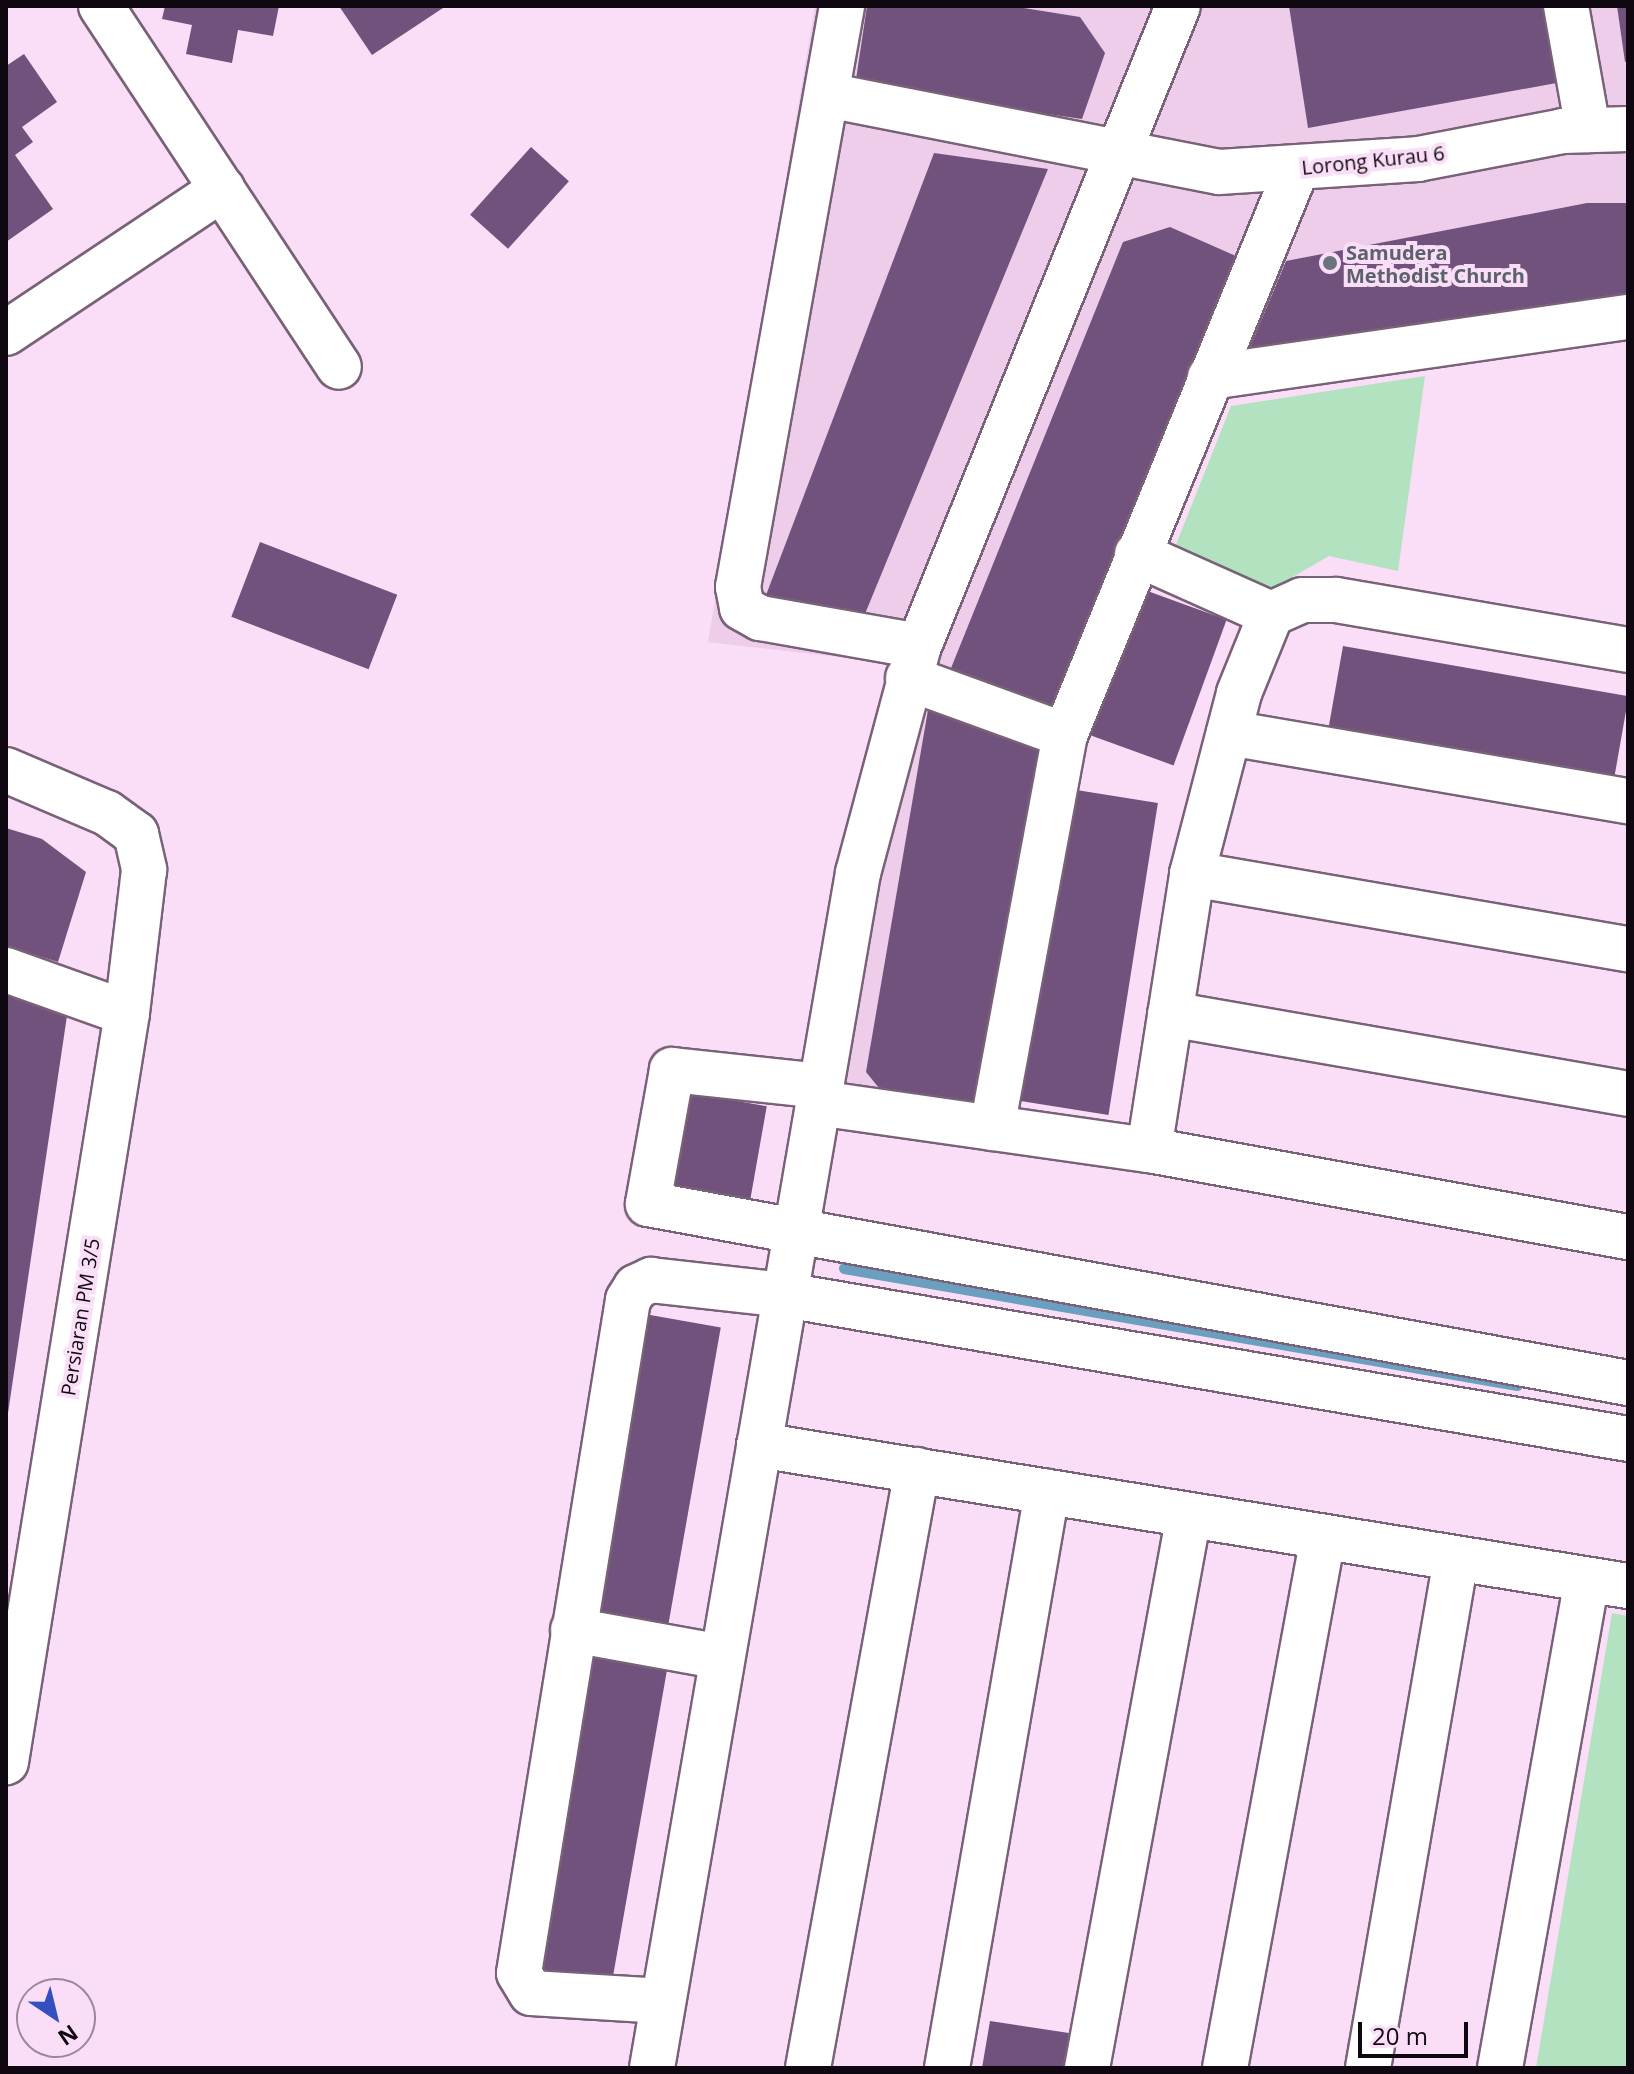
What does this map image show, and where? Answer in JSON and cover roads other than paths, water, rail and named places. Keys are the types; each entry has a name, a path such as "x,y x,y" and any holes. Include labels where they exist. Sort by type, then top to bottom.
{"street":[{"path":"101,6 339,367"},
{"path":"842,6 738,587 742,608 760,618 914,662 1065,735"},
{"path":"652,2068 858,873 914,662 1178,6"},
{"path":"1566,6 1608,130"},
{"name":"Lorong Kurau 6","path":"827,95 1219,172 1418,159 1608,130"},
{"path":"992,1128 1065,735 1297,168"},
{"path":"6,333 222,189"},
{"path":"1210,377 1628,317"},
{"path":"1137,554 1271,614"},
{"path":"1149,1150 1192,874 1229,733 1271,614 1302,600 1336,600 1628,650"},
{"path":"1229,733 1628,801"},
{"name":"Persiaran PM 3/5","path":"6,770 107,813 136,834 144,870 127,1013 22,1584 6,1762"},
{"path":"1192,874 1628,949"},
{"path":"6,970 127,1013"},
{"path":"1170,1014 1628,1094"},
{"path":"1628,1237 1149,1150 992,1128 820,1094 672,1070 645,1193 658,1211 1628,1383"},
{"path":"663,2001 531,1993 521,1986 573,1630 628,1300 636,1287 651,1280 785,1295 1628,1439"},
{"path":"759,1445 1608,1583 1500,2068"},
{"path":"808,2068 917,1470"},
{"path":"947,2068 1047,1492"},
{"path":"1087,2068 1189,1515"},
{"path":"1225,2068 1323,1537"},
{"path":"1368,2068 1456,1559"},
{"path":"573,1630 722,1657"}],"waterway":[{"path":"844,1268 1517,1385"}],"place":[{"name":"Samudera Methodist Church","path":"1330,263"}]}
